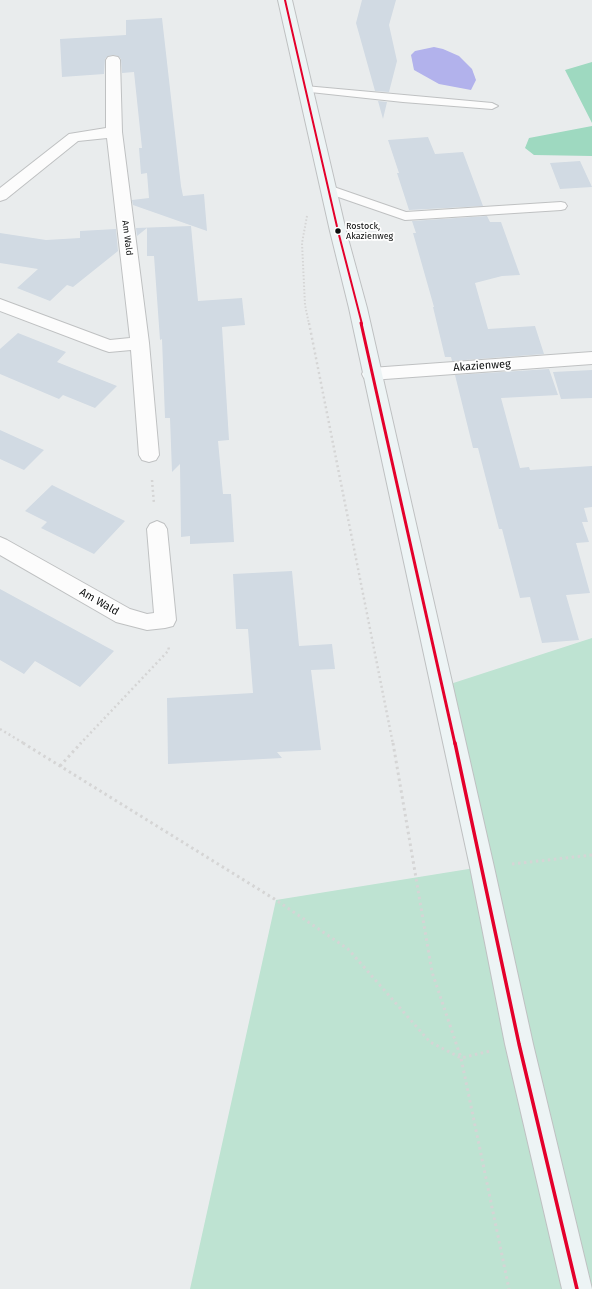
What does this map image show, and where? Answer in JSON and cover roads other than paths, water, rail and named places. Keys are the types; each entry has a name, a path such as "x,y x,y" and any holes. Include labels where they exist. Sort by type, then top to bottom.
{"main road":[{"path":"285,0 328,189 358,308 371,374 482,867 519,1044 577,1289"}],"street":[{"name":"Am Wald","path":"113,60 114,132 140,344 149,455"},
{"path":"0,196 74,137 114,132"},
{"path":"0,305 109,346 140,344"},
{"name":"Akazienweg","path":"371,374 592,358"},
{"name":"Am Wald","path":"0,545 124,616 147,622 165,620 157,529"}],"lane":[{"path":"305,89 492,106"},
{"path":"328,189 405,216 561,206"}],"water":[{"path":"434,47 459,56 472,69 476,80 471,90 439,84 414,70 411,55 415,51"}],"place":[{"name":"Rostock, Akazienweg","path":"338,231"}]}
